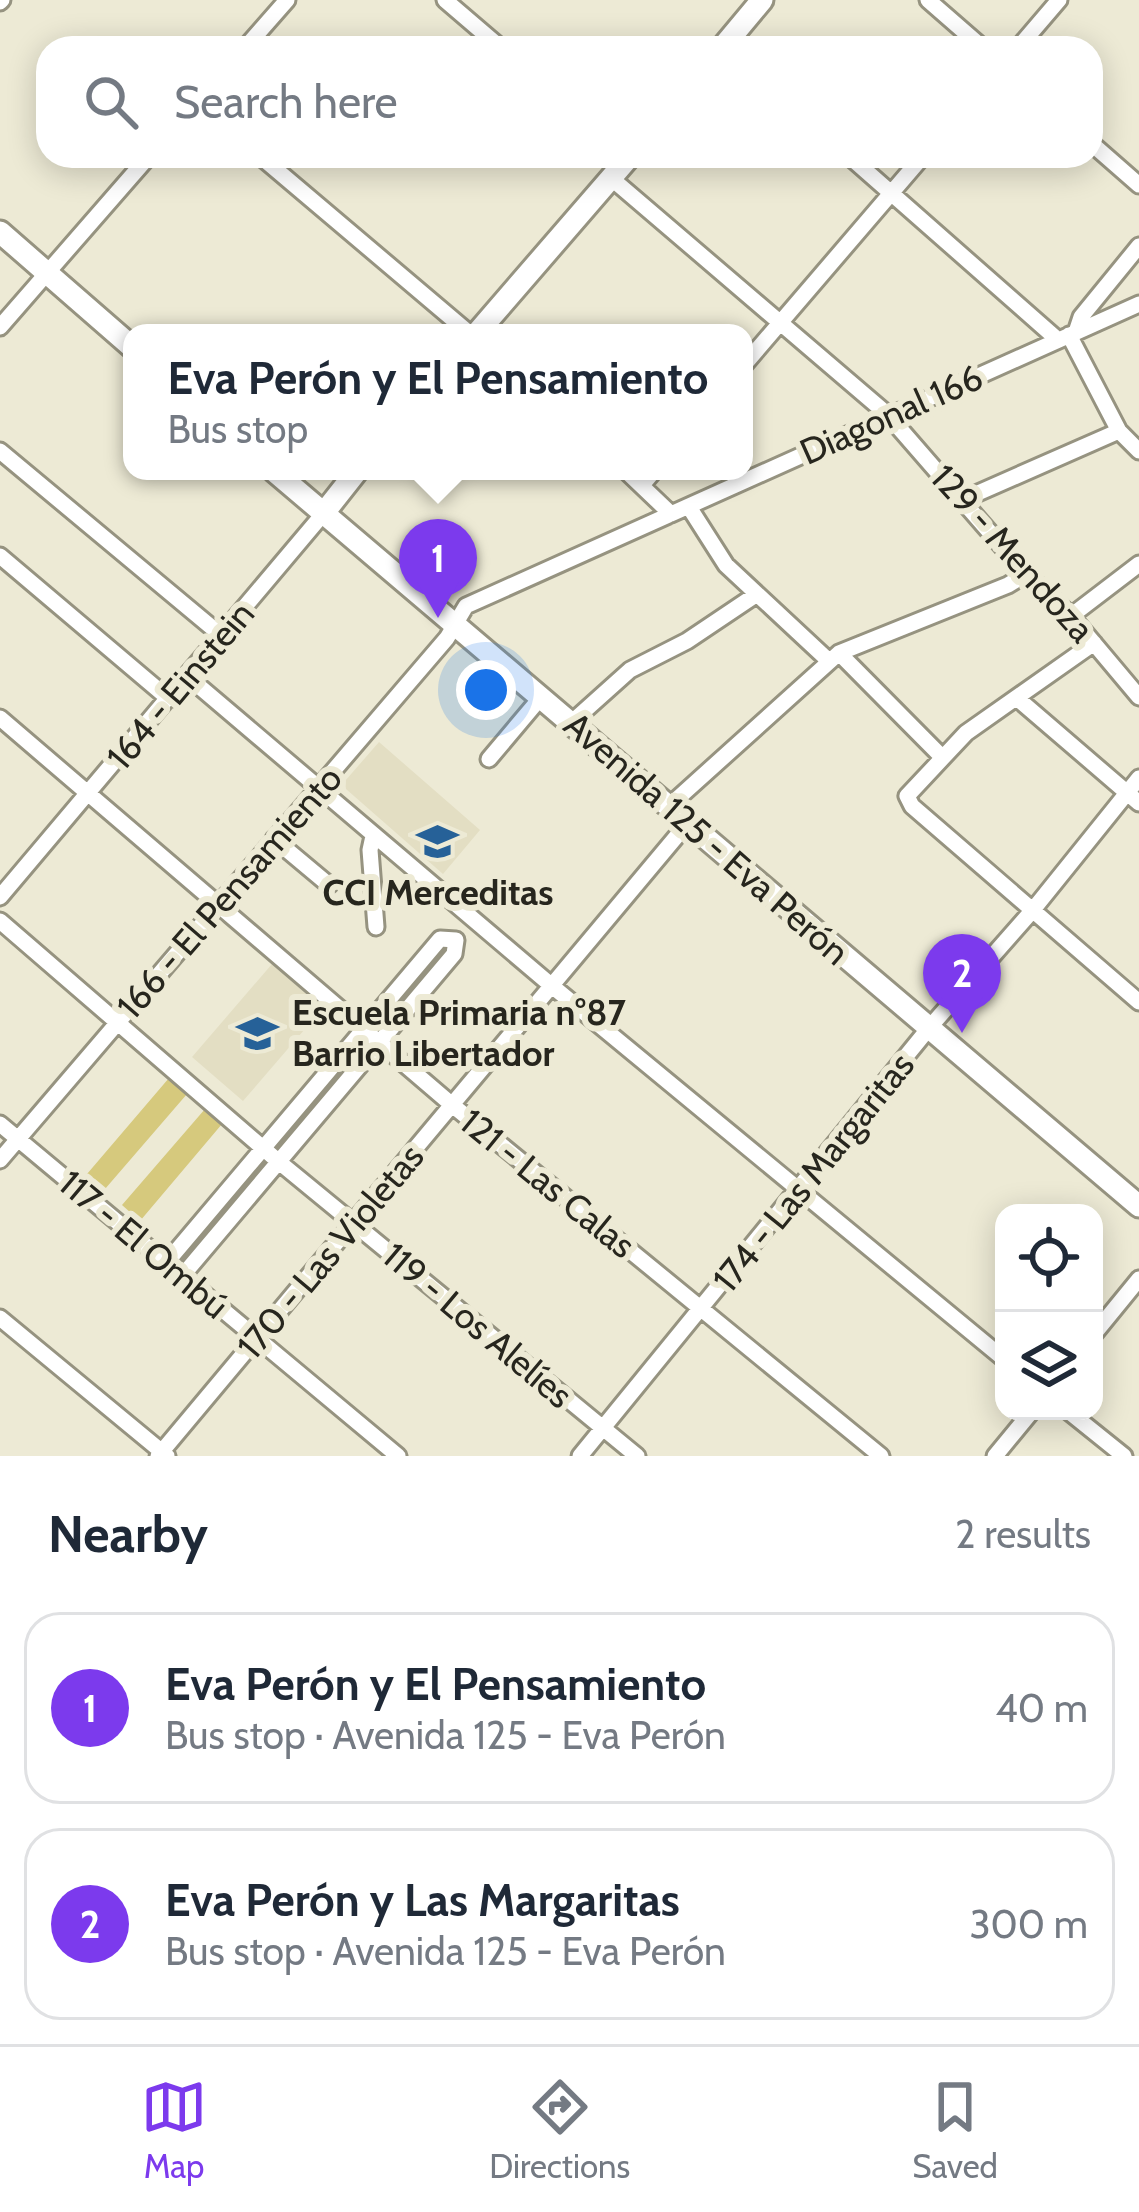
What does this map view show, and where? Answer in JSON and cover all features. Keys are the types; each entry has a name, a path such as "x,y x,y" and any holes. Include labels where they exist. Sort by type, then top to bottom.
{"street":[{"path":"256,36 287,0"},
{"path":"445,0 487,36"},
{"path":"732,36 762,0"},
{"path":"928,0 968,36"},
{"path":"1028,36 1059,0"},
{"path":"1103,154 1139,185"},
{"path":"0,327 138,168"},
{"path":"274,168 462,324"},
{"path":"481,324 619,168"},
{"path":"863,168 1067,336 1139,451"},
{"path":"753,355 912,168"},
{"name":"129 - Mendoza","path":"611,178 887,414 1139,697"},
{"path":"0,232 123,339"},
{"path":"1067,336 1139,246"},
{"name":"Diagonal 166","path":"753,477 1139,304"},
{"path":"962,500 1128,434"},
{"path":"4,462 221,636"},
{"name":"Avenida 125 - Eva Perón","path":"284,480 1139,1206"},
{"name":"164 - Einstein","path":"0,897 350,480"},
{"path":"636,480 671,514"},
{"path":"642,485 646,480"},
{"name":"Diagonal 166","path":"453,622 459,612 484,596 746,480"},
{"path":"689,507 726,565 941,756"},
{"path":"0,556 169,699"},
{"path":"1071,616 1139,563"},
{"path":"667,808 834,657 1026,574"},
{"path":"572,722 629,670 678,646 757,594"},
{"name":"166 - El Pensamiento","path":"0,1160 447,638 453,622"},
{"path":"1094,644 941,756 907,796 912,806 1139,1002"},
{"path":"187,676 552,986 995,1351"},
{"path":"489,759 542,696"},
{"path":"1018,699 1135,791"},
{"name":"121 - Las Calas","path":"0,718 451,1104 881,1456"},
{"name":"174 - Las Margaritas","path":"580,1456 929,1028 1135,791"},
{"name":"170 - Las Violetas","path":"162,1454 686,825"},
{"path":"373,836 376,927"},
{"path":"274,839 329,885"},
{"name":"119 - Los Alelíes","path":"0,921 279,1162 637,1456"},
{"path":"167,1262 440,939 457,940 454,954 182,1275"},
{"name":"117 - El Ombú","path":"0,1124 398,1456"},
{"path":"1103,1323 1139,1279"},
{"path":"0,1318 162,1454"},
{"path":"995,1456 1025,1420"},
{"path":"1079,1420 1124,1456"}],"shaded area":[{"path":"379,742 480,830 443,874 346,789 345,781"},
{"name":"Escuela Primaria n°87 Barrio Libertador","path":"272,964 323,1008 243,1101 192,1057"},
{"path":"169,1078 187,1094 105,1189 87,1174"},
{"path":"205,1109 222,1124 140,1221 122,1205"}],"place":[{"name":"Eva Perón y El Pensamiento","path":"438,618"},
{"name":"CCI Merceditas","path":"438,842"},
{"name":"Escuela Primaria n°87 Barrio Libertador","path":"258,1033"},
{"name":"Eva Perón y Las Margaritas","path":"962,1033"}]}
